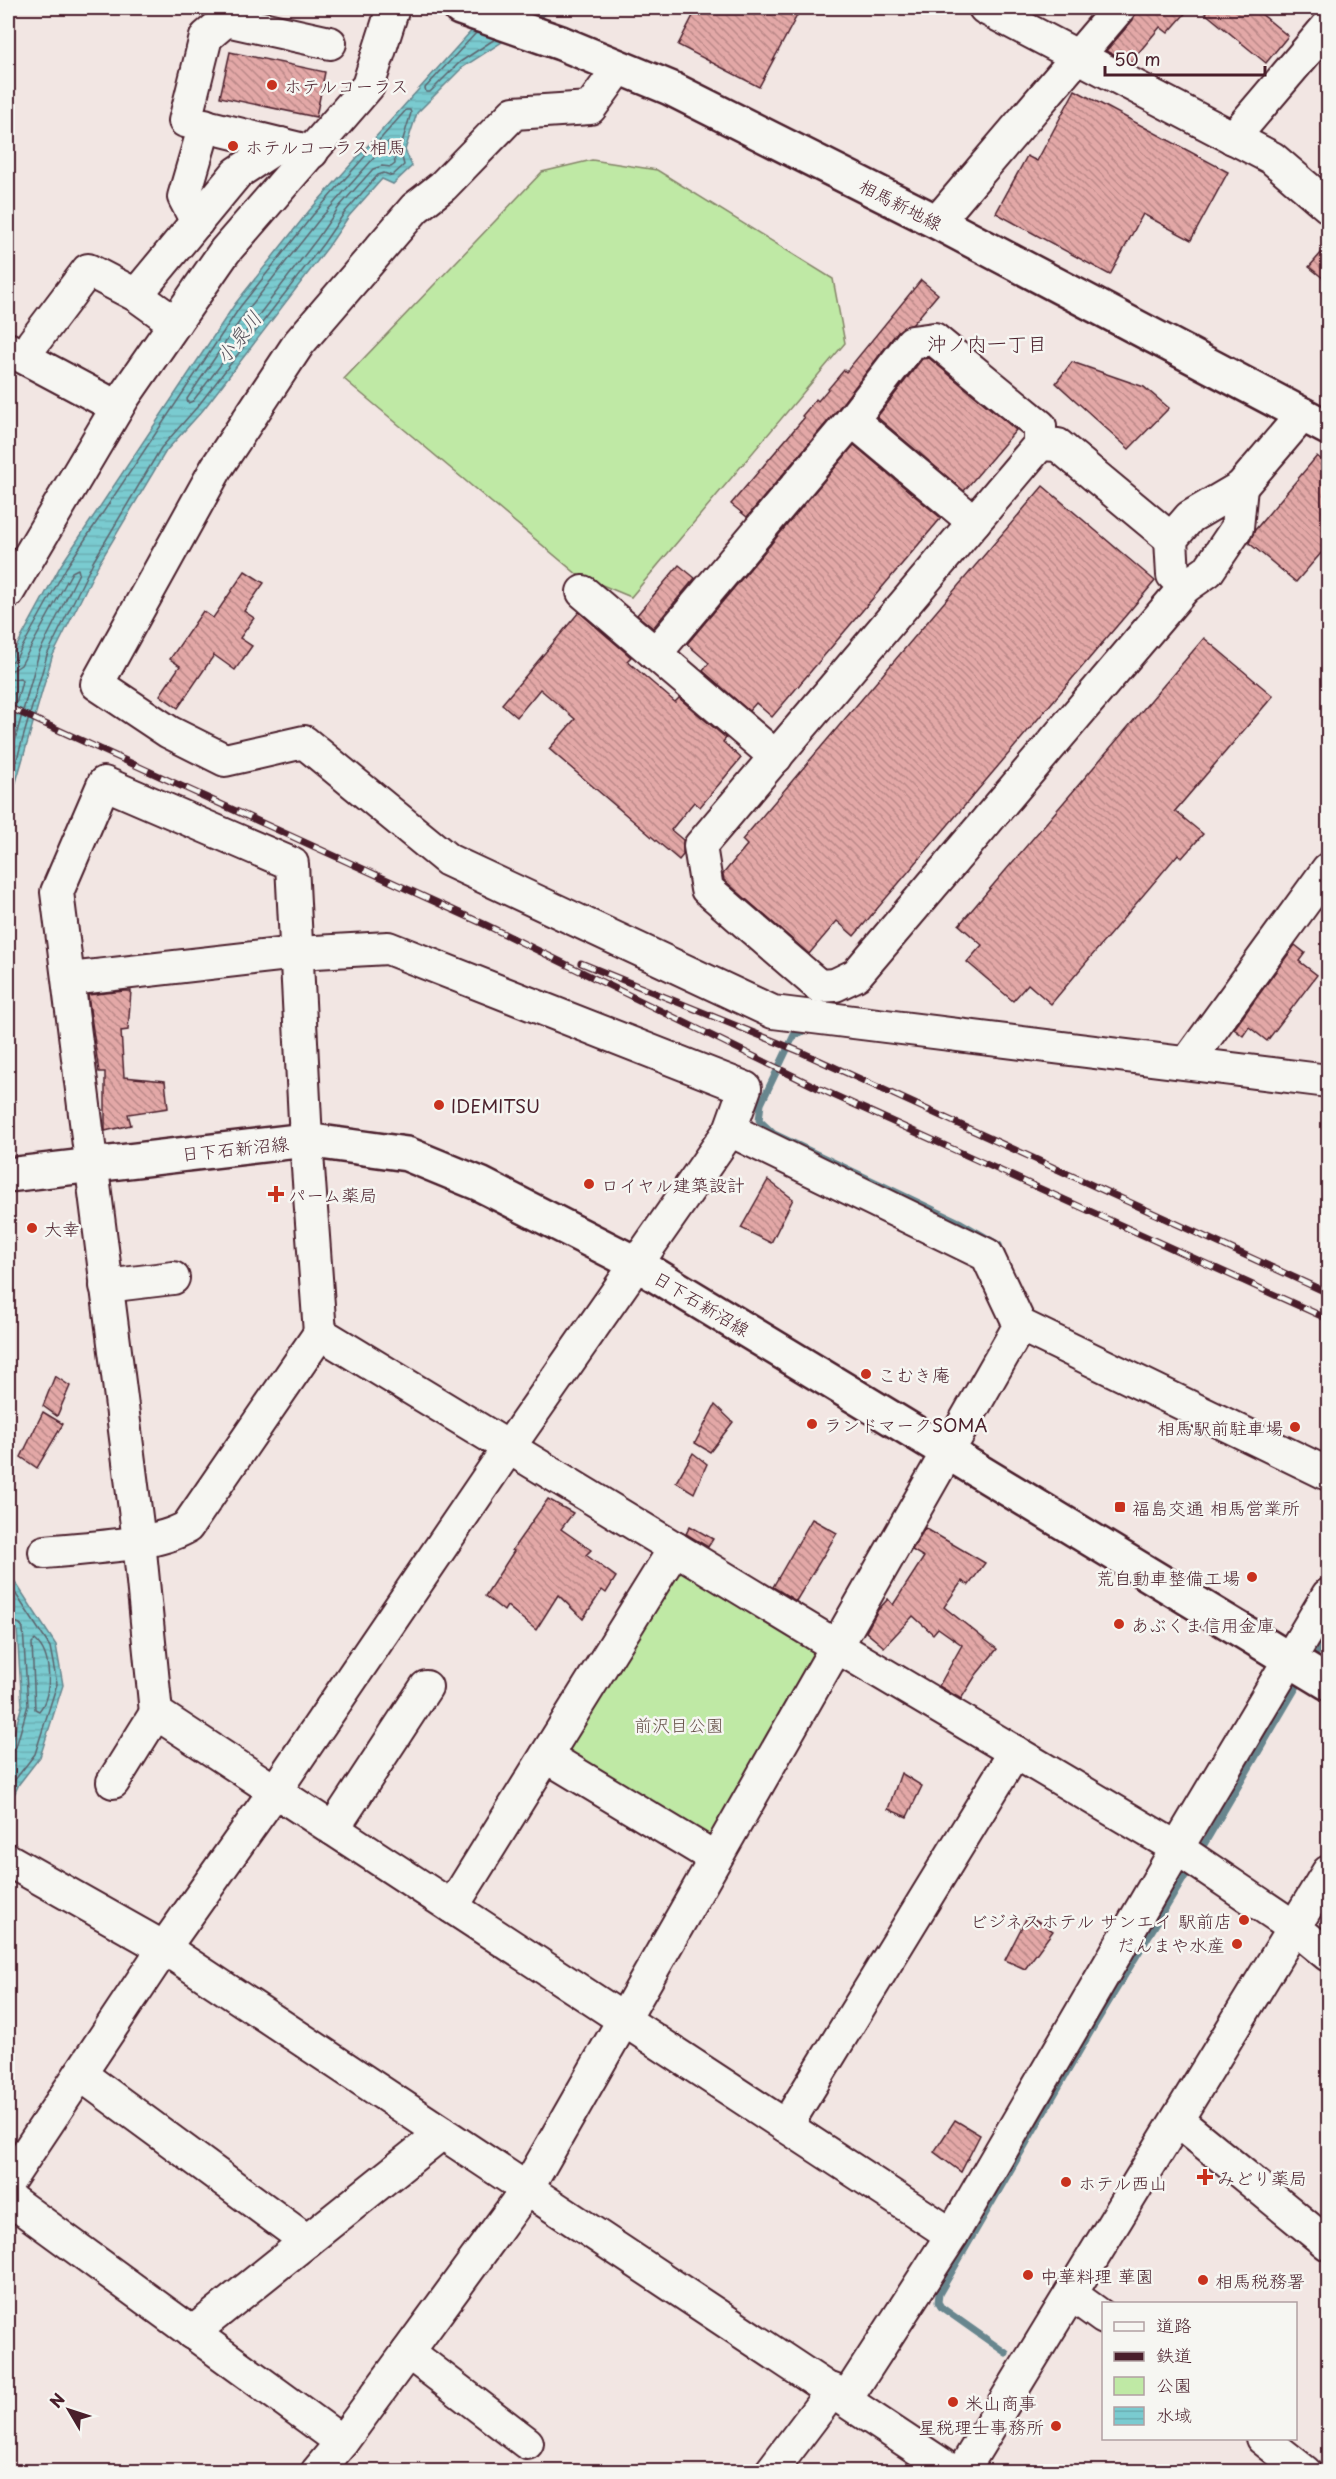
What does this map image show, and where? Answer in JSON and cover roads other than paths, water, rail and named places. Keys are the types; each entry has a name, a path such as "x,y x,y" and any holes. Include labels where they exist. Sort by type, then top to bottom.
{"main road":[{"name":"相馬新地線","path":"460,8 561,43 670,88 937,222 1316,421"},
{"name":"日下石新沼線","path":"10,1175 306,1140 407,1154 480,1184 637,1264 1309,1670"}],"street":[{"path":"8,592 117,407 225,251 368,86 393,8"},
{"path":"985,8 1272,158 1329,206"},
{"path":"937,222 1119,8"},
{"path":"312,152 185,121 206,37 226,20 330,43"},
{"path":"1233,138 1329,26"},
{"path":"619,68 590,108 514,113 443,186 415,208 299,343 217,467 97,684 169,732 225,760 304,742 448,860 773,1012 1329,1081"},
{"path":"197,222 184,197 205,125"},
{"path":"136,296 237,173 281,144"},
{"path":"117,407 20,346 88,270 136,296 175,323"},
{"path":"655,654 852,420 912,342 934,339 1040,426 1040,444 700,846 707,889 819,986 836,985 856,975 1185,587 1208,571 1237,528 1241,487"},
{"path":"852,420 974,522"},
{"path":"1185,587 1173,575 1171,539 1190,517 1241,487 1316,421"},
{"path":"1040,444 1058,445 1171,539"},
{"path":"583,592 776,757"},
{"path":"45,1552 139,1541 172,1536 187,1527 320,1333 306,1140 292,864 104,783 57,892 70,979 90,1165 139,1541 156,1713 113,1782"},
{"path":"1187,1063 1329,868"},
{"path":"8,2182 164,1948 275,1791 509,1447 730,1130 745,1088 388,948 297,953 70,979"},
{"path":"730,1130 987,1255 1020,1325 1329,1474"},
{"path":"106,1286 173,1278"},
{"path":"317,2472 342,2442 527,2189 1020,1325"},
{"path":"320,1333 1188,1856 1294,1927 1329,1954"},
{"path":"452,1907 675,1548"},
{"path":"771,2472 839,2394 952,2235 1188,1856 1309,1670 1329,1595"},
{"path":"333,1829 426,1687"},
{"path":"156,1713 952,2235"},
{"path":"786,2126 1015,1752"},
{"path":"546,1756 715,1858"},
{"path":"8,1860 164,1948 839,2394 953,2472"},
{"path":"962,2472 1329,1872"},
{"path":"80,2074 307,2241"},
{"path":"1178,2121 1329,2244"},
{"path":"192,2333 442,2133"},
{"path":"8,2198 342,2442"},
{"path":"1072,2295 1102,2317"},
{"path":"408,2352 527,2443"},
{"path":"1263,2440 1305,2472"}],"water":[{"name":"小泉川","path":"492,8 555,8 463,67 417,113 405,150 412,166 393,184 382,179 349,216 328,247 203,410 166,451 98,565 52,657 8,810 8,662 61,565 235,304 309,211"},
{"path":"8,1571 56,1645 63,1685 40,1757 19,1784 8,1808 8,1754 22,1705 17,1630 8,1623"}],"waterway":[{"path":"809,1029 794,1035 761,1104 759,1120 774,1134 961,1223 999,1245 1002,1253"},
{"path":"1312,1661 1328,1633"},
{"path":"1199,1853 1303,1676"},
{"path":"1006,2353 941,2307 938,2302 939,2294 1091,2031 1190,1868"}],"railway":[{"path":"8,707 486,925 818,1088 1328,1319"},
{"path":"581,963 801,1052 1328,1293"}],"place":[{"name":"ホテルコーラス","path":"272,85"},
{"name":"ホテルコーラス相馬","path":"233,146"},
{"name":"IDEMITSU","path":"439,1105"},
{"name":"ロイヤル建築設計","path":"589,1184"},
{"name":"パーム薬局","path":"276,1194"},
{"name":"大幸","path":"32,1228"},
{"name":"こむき庵","path":"866,1374"},
{"name":"ランドマークSOMA","path":"812,1424"},
{"name":"相馬駅前駐車場","path":"1295,1427"},
{"name":"福島交通 相馬営業所","path":"1120,1507"},
{"name":"荒自動車整備工場","path":"1252,1577"},
{"name":"あぶくま信用金庫","path":"1119,1624"},
{"name":"ビジネスホテル サンエイ 駅前店","path":"1244,1920"},
{"name":"だんまや水産","path":"1237,1944"},
{"name":"みどり薬局","path":"1205,2177"},
{"name":"ホテル西山","path":"1066,2182"},
{"name":"中華料理 華園","path":"1028,2275"},
{"name":"相馬税務署","path":"1203,2280"},
{"name":"米山商事","path":"953,2402"},
{"name":"星税理士事務所","path":"1056,2426"}],"district":[{"name":"沖ノ内一丁目","path":"987,343"}],"park label":[{"name":"前沢目公園","path":"679,1724"}]}
